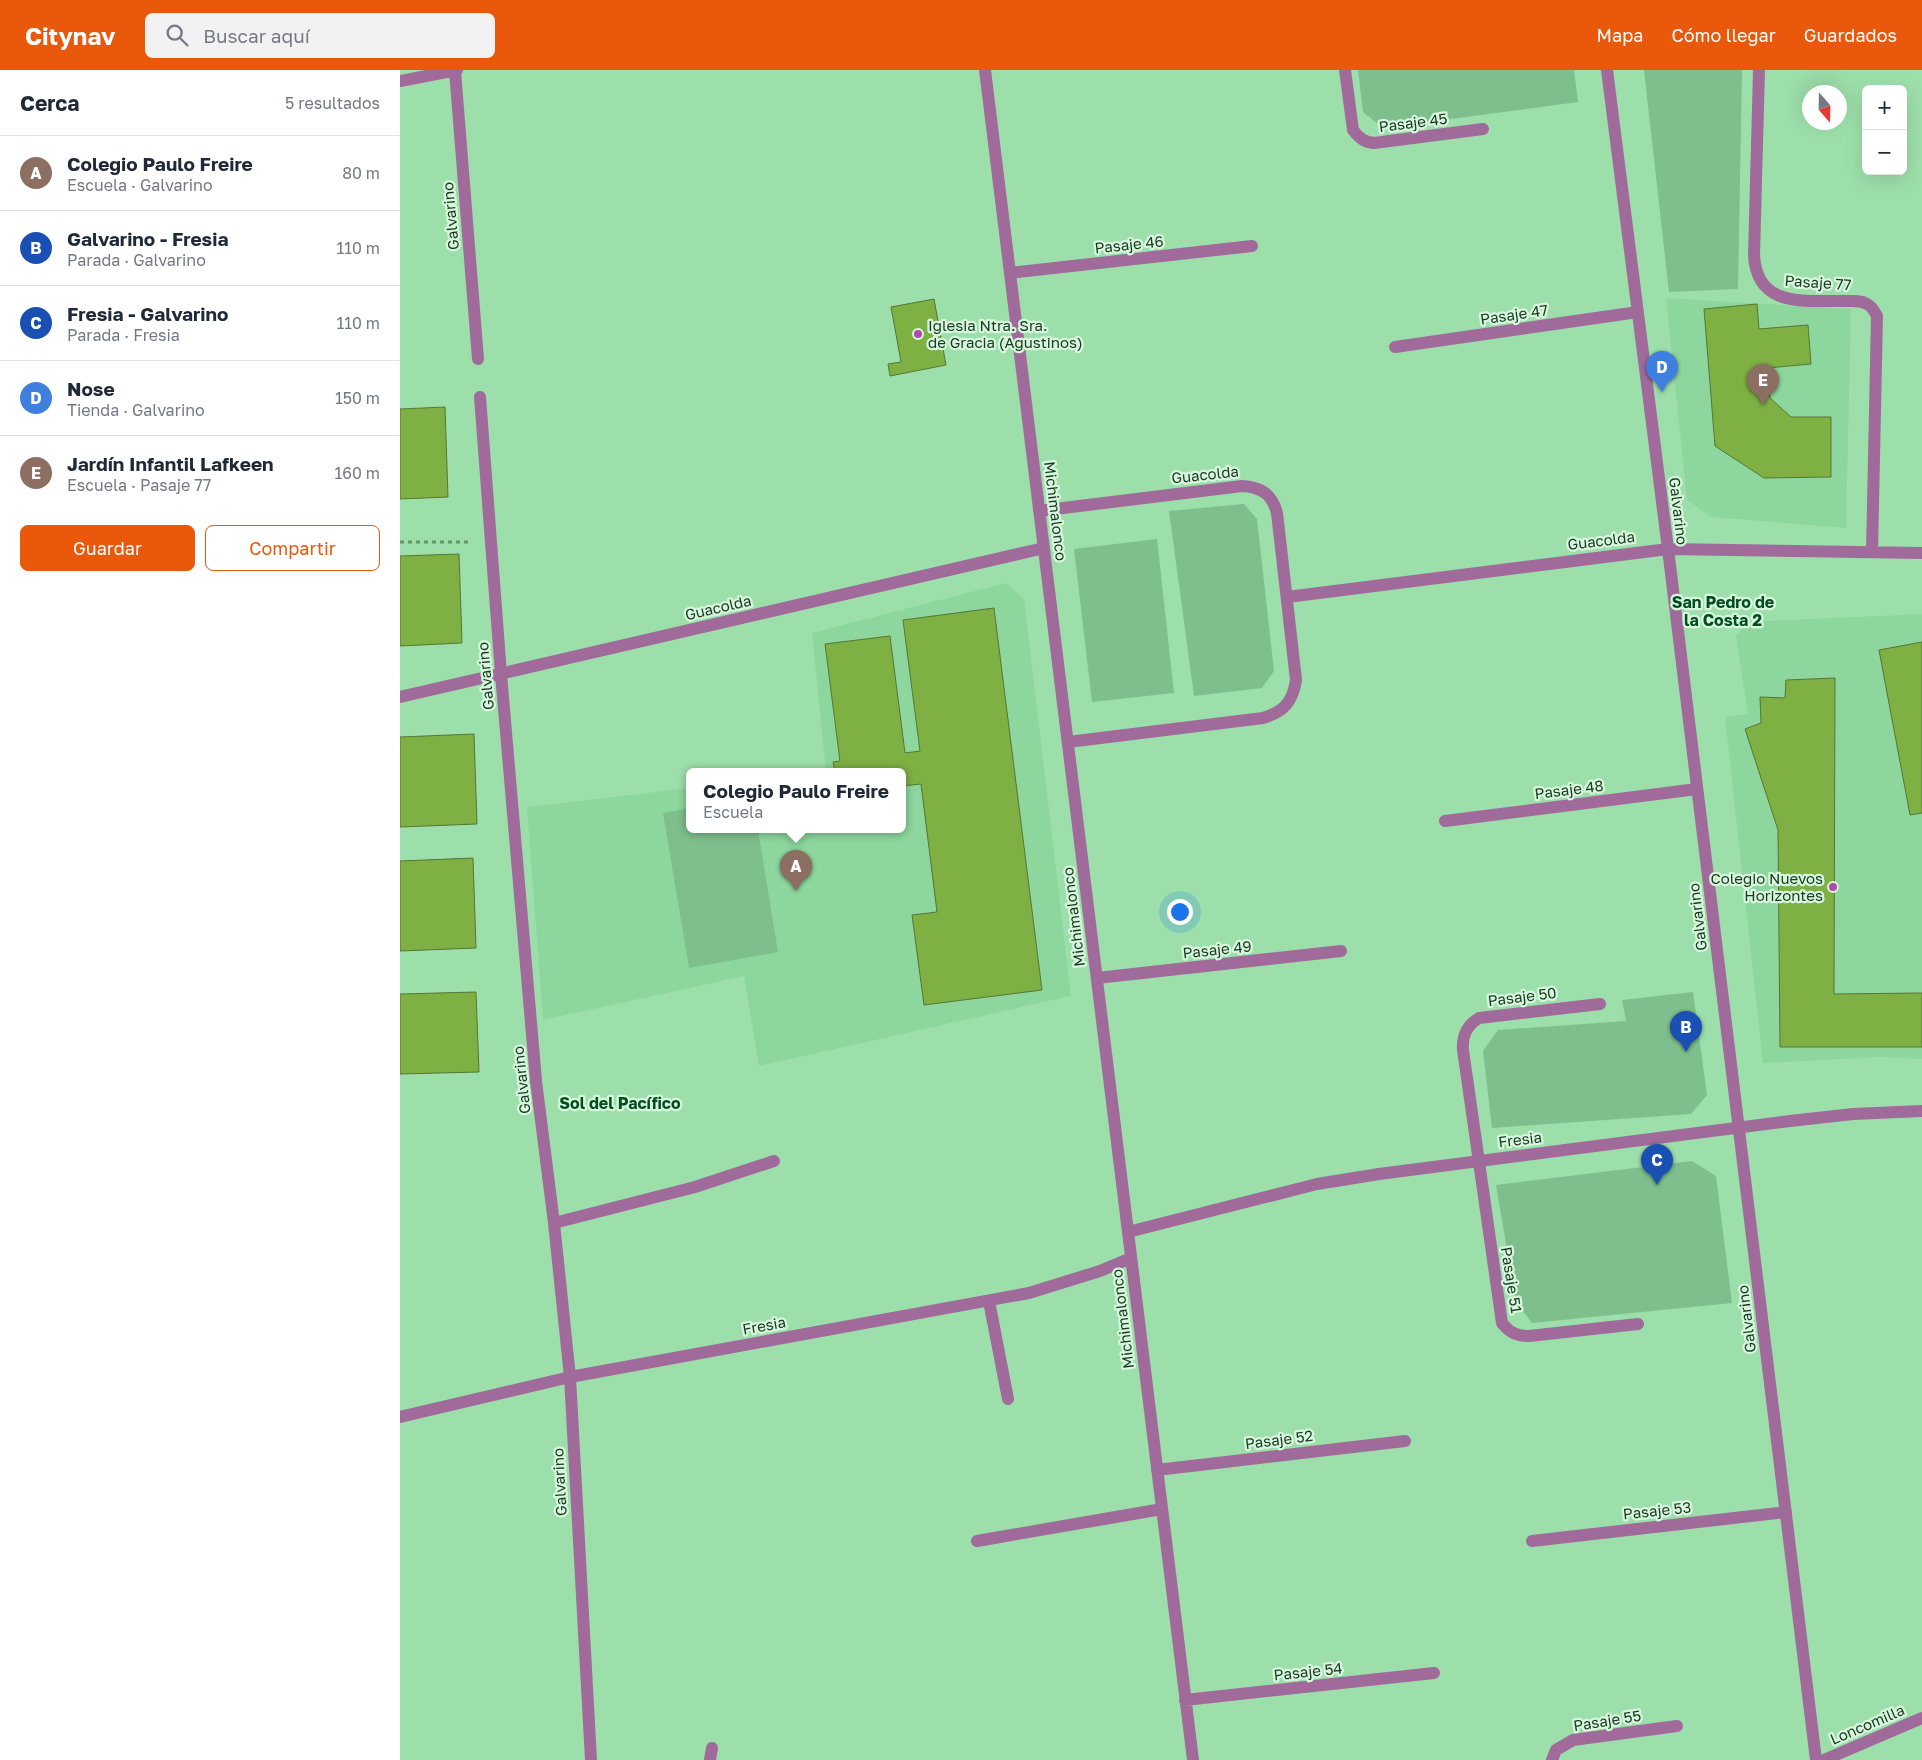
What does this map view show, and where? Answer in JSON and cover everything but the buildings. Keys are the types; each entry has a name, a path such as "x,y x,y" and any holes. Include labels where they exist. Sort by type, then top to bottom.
{"street":[{"name":"Galvarino","path":"456,70 478,359"},
{"path":"400,81 456,70"},
{"name":"Michimalonco","path":"985,70 1192,1760"},
{"name":"Pasaje 45","path":"1345,70 1353,130 1359,138 1366,142 1374,143 1483,129"},
{"name":"Galvarino","path":"1607,70 1668,549 1816,1760"},
{"name":"Pasaje 77","path":"1759,70 1754,256 1759,278 1766,288 1777,296 1790,299 1860,301 1873,308 1877,316 1872,552"},
{"name":"Pasaje 46","path":"1010,274 1252,246"},
{"name":"Pasaje 47","path":"1395,347 1638,312"},
{"name":"Galvarino","path":"480,397 501,674 536,1081 554,1223 570,1377 591,1760"},
{"name":"Guacolda","path":"1039,511 1254,486 1265,492 1275,506 1287,597 1296,680 1294,692 1288,704 1281,711 1263,718 1068,742"},
{"name":"Guacolda","path":"400,697 1044,548"},
{"name":"Guacolda","path":"1287,597 1668,549 1922,553"},
{"name":"Pasaje 48","path":"1445,820 1697,789"},
{"name":"Pasaje 49","path":"1097,978 1341,951"},
{"name":"Pasaje 50","path":"1478,1160 1462,1042 1467,1028 1479,1018 1486,1016 1600,1004"},
{"name":"Fresia","path":"1128,1232 1317,1184 1379,1174 1738,1127 1854,1114 1922,1111"},
{"name":"Pasaje 51","path":"1478,1160 1502,1324 1510,1332 1519,1336 1638,1324"},
{"path":"554,1223 695,1187 774,1161"},
{"name":"Fresia","path":"400,1417 570,1377 1029,1294 1068,1282 1131,1258"},
{"path":"989,1301 1008,1399"},
{"name":"Pasaje 52","path":"1157,1470 1405,1440"},
{"path":"977,1541 1162,1509"},
{"name":"Pasaje 53","path":"1532,1541 1786,1512"},
{"name":"Pasaje 54","path":"1185,1700 1434,1673"},
{"name":"Loncomilla","path":"1824,1760 1922,1718"},
{"name":"Pasaje 55","path":"1552,1760 1556,1750 1573,1740 1677,1726"}],"path":[{"path":"400,542 491,542"}],"shaded area":[{"path":"1358,70 1574,70 1578,102 1383,128 1363,112"},
{"path":"1644,70 1742,70 1738,289 1669,292"},
{"path":"1666,298 1851,309 1846,528 1711,517 1687,500"},
{"path":"1244,504 1257,519 1274,671 1262,688 1194,696 1169,511"},
{"path":"1157,539 1174,693 1092,702 1074,549"},
{"path":"1006,583 1024,599 1071,996 759,1066 744,976 543,1020 527,807 686,788 686,833 906,833 906,768 826,768 812,633"},
{"name":"Colegio Nuevos Horizontes","path":"1922,614 1922,1059 1880,1057 1763,1063 1725,717 1748,714 1736,636 1748,622"},
{"path":"686,809 686,833 758,833 778,952 689,968 663,813"},
{"path":"1693,992 1707,1095 1691,1114 1492,1128 1483,1051 1498,1030 1626,1021 1622,1000"},
{"path":"1692,1161 1716,1176 1732,1303 1532,1323 1516,1302 1496,1185"}],"place":[{"name":"Iglesia Ntra. Sra. de Gracia (Agustinos)","path":"918,334"},
{"name":"Nose","path":"1662,392"},
{"name":"Jardín Infantil Lafkeen","path":"1763,405"},
{"name":"Colegio Nuevos Horizontes","path":"1833,887"},
{"name":"Colegio Paulo Freire","path":"796,891"},
{"name":"Galvarino - Fresia","path":"1686,1052"},
{"name":"Fresia - Galvarino","path":"1657,1185"}],"district":[{"name":"San Pedro de la Costa 2","path":"1723,611"},
{"name":"Sol del Pacífico","path":"620,1103"}]}
